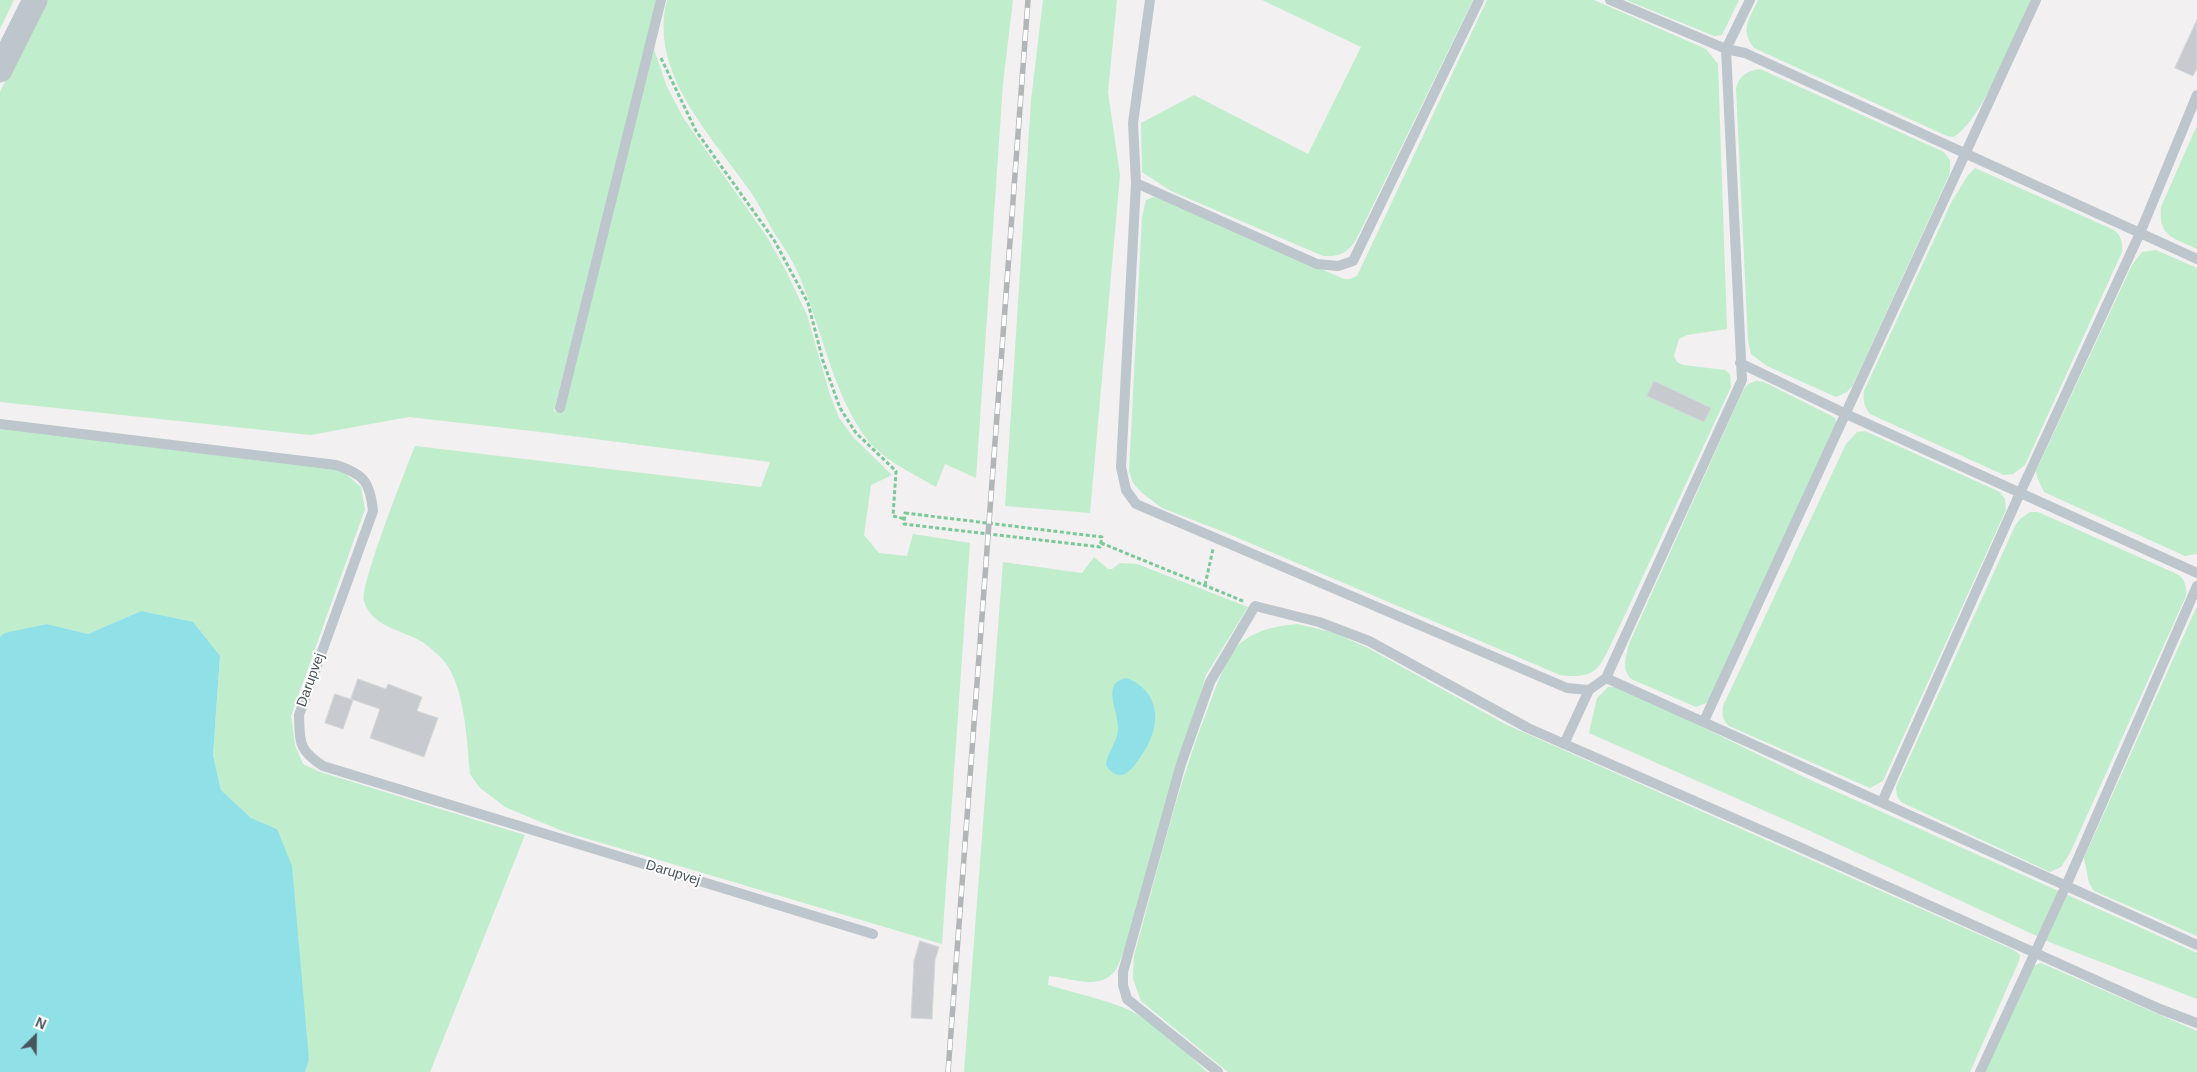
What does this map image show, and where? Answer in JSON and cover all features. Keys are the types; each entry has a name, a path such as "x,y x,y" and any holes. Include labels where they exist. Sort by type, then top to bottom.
{"street":[{"path":"0,70 34,0"}],"lane":[{"path":"560,408 660,0"},
{"path":"1150,0 1133,123 1136,183 1121,467 1126,490 1136,504 1566,688 1589,690"},
{"path":"1136,183 1317,264 1338,266 1353,261 1479,0"},
{"path":"1610,0 1726,49 1745,53 2197,259"},
{"path":"1564,744 1589,690 1606,678 1742,380 1726,49 1750,0"},
{"path":"1704,721 1967,154 2036,0"},
{"path":"1882,802 2020,493 2140,233 2197,95"},
{"path":"1740,363 1846,414 2197,573"},
{"name":"Darupvej","path":"0,424 336,465 353,470 366,482 371,494 373,511 298,715 300,739 307,755 322,766 873,934"},
{"path":"1980,1072 2066,886 2197,586"},
{"path":"1218,1072 1128,999 1122,985 1123,972 1182,764 1210,682 1255,606 1319,622 1369,641 1528,728 1795,845 2160,1009 2197,1023"},
{"path":"1606,678 2197,945"}],"path":[{"path":"652,34 666,71 696,131 774,240 808,303 823,361 840,408 856,433 896,471 893,516 905,519"},
{"path":"905,513 1102,537 1100,548 904,524 905,519 905,513"},
{"path":"1205,585 1215,538"},
{"path":"1101,542 1255,606"}],"green space":[{"path":"0,0 14,0 0,29"},
{"path":"45,0 657,0 554,411 561,412 654,49 667,87 684,119 767,237 785,269 807,315 829,392 839,418 854,438 892,475 871,485 864,535 879,553 907,556 913,534 970,543 942,944 565,832 505,807 479,787 470,774 461,699 451,672 444,661 424,643 381,623 368,610 364,601 369,573 376,551 415,446 761,487 770,462 409,417 310,435 0,402 0,92"},
{"path":"667,0 1013,0 1003,83 976,478 945,464 936,487 905,470 885,456 876,449 861,431 841,393 806,293 793,263 753,196 702,126 675,78 667,53 664,27"},
{"path":"1043,0 1117,0 1108,92 1120,175 1090,513 1005,506 1031,100"},
{"path":"1262,0 1473,0 1356,240 1350,248 1338,255 1323,256 1171,191 1142,172 1141,123 1194,95 1308,154 1361,47"},
{"path":"1487,0 1594,0 1706,49 1718,64 1727,329 1687,335 1679,339 1674,356 1677,362 1683,365 1725,370 1730,374 1731,387 1602,662 1597,668 1583,675 1560,675 1224,532 1162,508 1142,493 1133,483 1129,472 1142,217 1146,200 1153,197 1165,200 1344,279 1357,276"},
{"path":"1626,0 1739,0 1722,35 1714,36"},
{"path":"1758,0 2030,0 1998,74 1987,94 1966,127 1954,137 1947,136 1754,48 1747,35 1747,24"},
{"path":"1760,69 1944,152 1950,160 1950,173 1853,385 1847,392 1836,397 1767,366 1751,354 1748,341 1736,88 1745,74"},
{"path":"2197,125 2197,249 2175,239 2165,231 2162,225 2161,207"},
{"path":"1975,168 2114,230 2120,237 2122,245 2122,252 2025,465 2013,474 2004,475 1870,414 1864,401 1864,391 1951,203 1968,175"},
{"path":"2156,250 2197,268 2197,554 2185,556 2044,492 2036,471 2132,265 2142,252"},
{"path":"1756,381 1764,382 1830,415 1835,418 1837,424 1709,702 1696,707 1631,679 1625,667 1626,658 1629,644 1743,390 1748,384"},
{"path":"0,428 336,465 361,487 365,509 291,716 295,745 303,764 320,772 525,835 430,1072 305,1072 309,1060 277,829 251,818 221,790 213,755 220,656 141,611 88,634 47,624 0,637"},
{"path":"1865,431 2000,492 2005,499 2006,510 1883,781 1870,788 1729,726 1724,719 1723,712 1723,706 1846,444 1857,432"},
{"path":"2030,512 2038,512 2177,574 2184,581 2186,589 2186,596 2070,853 2061,867 2050,872 1901,802 1897,796 1896,787 2015,526 2020,519"},
{"path":"1094,557 1108,569 1112,569 1120,563 1137,564 1248,607 1206,675 1123,954 1117,968 1107,978 1100,981 1092,982 1049,976 1048,985 1104,1001 1133,1012 1167,1036 1207,1072 964,1072 1003,562 1082,573"},
{"path":"2197,606 2197,936 2094,891 2089,883 2084,858"},
{"path":"1297,624 1332,632 1368,648 1505,724 2014,950 2020,955 2019,961 1970,1072 1228,1072 1141,1001 1133,979 1134,956 1186,771 1219,679 1235,649 1248,638 1263,630"},
{"path":"1608,687 1615,687 1635,694 1806,778 2197,953 2197,999 2054,944 1808,830 1589,733 1597,698"},
{"path":"2041,963 2197,1031 2197,1072 1984,1072 2033,966"}],"water":[{"path":"141,611 193,622 220,656 213,755 221,790 251,818 277,829 292,866 309,1060 305,1072 0,1072 0,637 5,633 47,624 88,634"},
{"path":"1127,678 1139,685 1153,702 1155,723 1148,746 1138,761 1128,772 1119,775 1112,772 1106,765 1118,733 1118,721 1113,699 1114,685"}],"building":[{"path":"2197,20 2197,68 2193,76 2175,68"},
{"path":"1654,381 1711,408 1704,422 1647,396"},
{"path":"358,679 386,689 388,684 422,697 417,711 438,718 424,757 370,738 380,709 351,699"},
{"path":"335,694 353,700 343,729 325,723"},
{"path":"920,941 939,947 935,960 932,1019 911,1018 914,961"}],"railway":[{"path":"948,1072 1028,0"}]}
